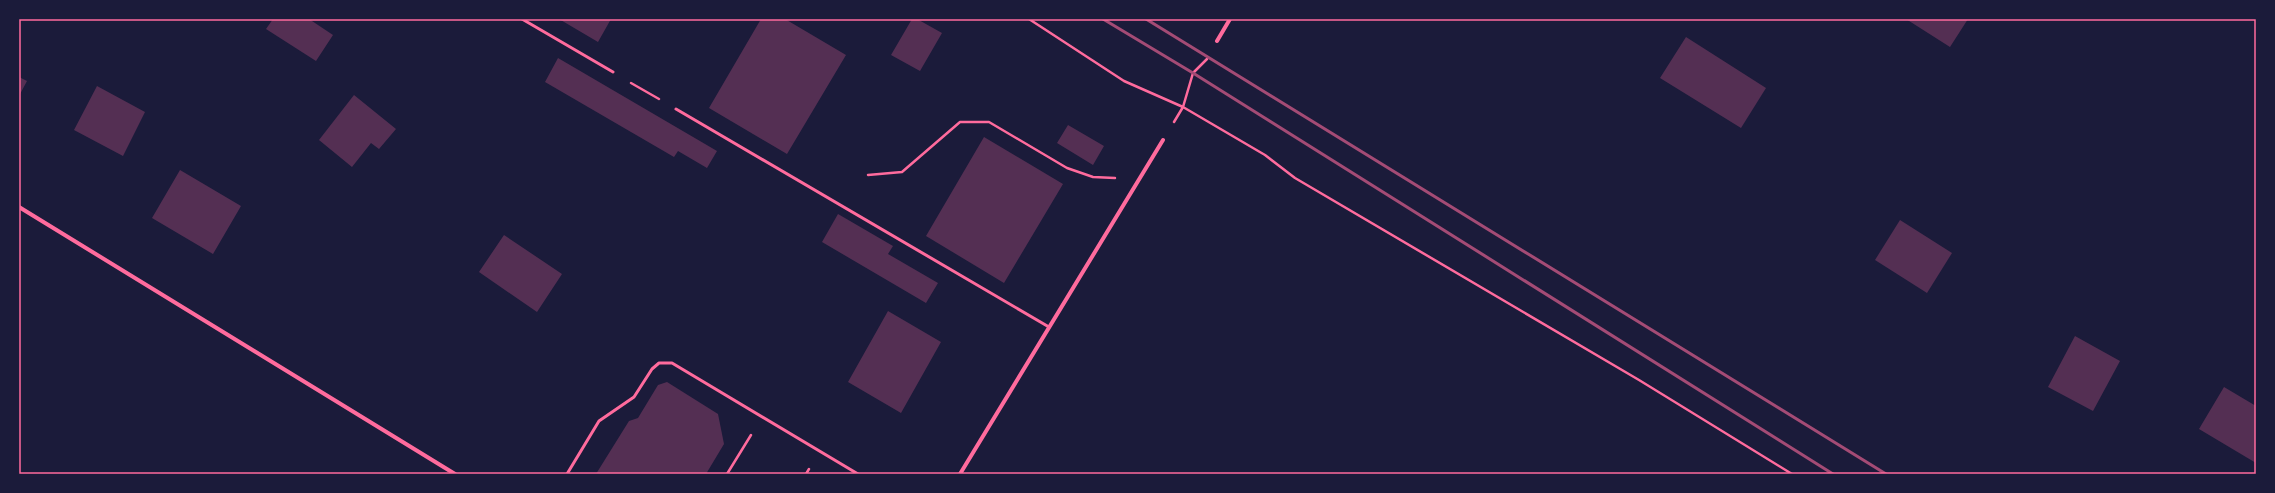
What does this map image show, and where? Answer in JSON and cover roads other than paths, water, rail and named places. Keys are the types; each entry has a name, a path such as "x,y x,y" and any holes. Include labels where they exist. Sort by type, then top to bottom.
{"street":[{"path":"1216,41 1230,19"},
{"path":"960,474 1163,140"},
{"path":"19,207 455,474"}],"lane":[{"path":"522,19 613,72"},
{"path":"676,109 1050,327"},
{"path":"567,474 599,421 634,397 652,369 659,363 672,363 858,474"}],"railway":[{"path":"1103,19 1193,73 1833,474"},
{"path":"1146,19 1886,474"}]}
